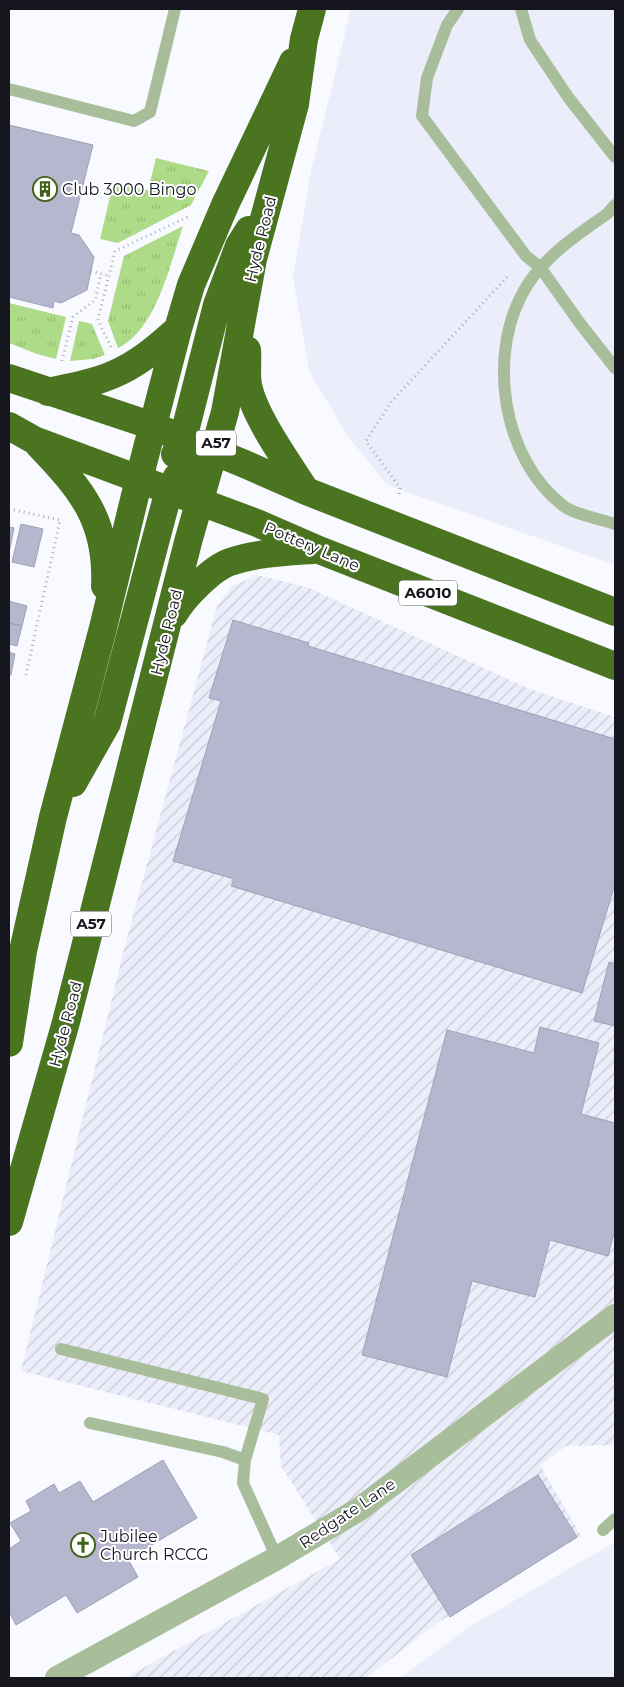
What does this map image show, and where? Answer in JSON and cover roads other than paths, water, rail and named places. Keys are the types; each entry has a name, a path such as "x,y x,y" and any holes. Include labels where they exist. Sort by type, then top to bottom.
{"highway":[{"name":"Hyde Road","path":"9,1222 66,1022 224,412 253,258 295,104 304,39 312,9"},
{"name":"Hyde Road","path":"9,1043 16,949 104,628 139,479 178,329 191,285 225,205 304,39"},
{"name":"A57","path":"139,479 157,473 172,460 184,439 217,305 239,246 271,195"},
{"name":"A57","path":"253,258 247,337 248,384 252,398 273,438 306,491"},
{"path":"9,378 54,380 111,376 144,357 178,329"},
{"path":"54,380 153,426 306,491 615,612"},
{"name":"Pottery Lane","path":"9,426 34,440 257,523 320,550 615,666"},
{"name":"A57","path":"34,440 68,475 88,503 94,517 102,544 106,569 104,628"},
{"name":"A57","path":"53,817 107,723 169,490 177,477 192,460 214,452"},
{"path":"168,624 179,605 193,589 227,563 275,552 320,550"}],"street":[{"name":"Redgate Lane","path":"57,1678 277,1558 358,1510 615,1316"}],"lane":[{"path":"9,89 134,121 150,112 175,9"},
{"path":"458,9 447,25 427,78 422,116 526,256 540,267 578,322 615,368"},
{"path":"521,9 530,40 568,97 615,157"},
{"path":"615,205 540,267 519,299 512,318 506,349 504,379 505,401 510,423 524,456 547,491 567,509 615,524"},
{"path":"61,1349 262,1398 244,1460 243,1483 277,1558"},
{"path":"90,1423 223,1452 244,1460"},
{"path":"603,1530 615,1519"}],"place":[{"name":"Club 3000 Bingo","path":"45,189"},
{"name":"Jubilee Church RCCG","path":"83,1545"}]}
